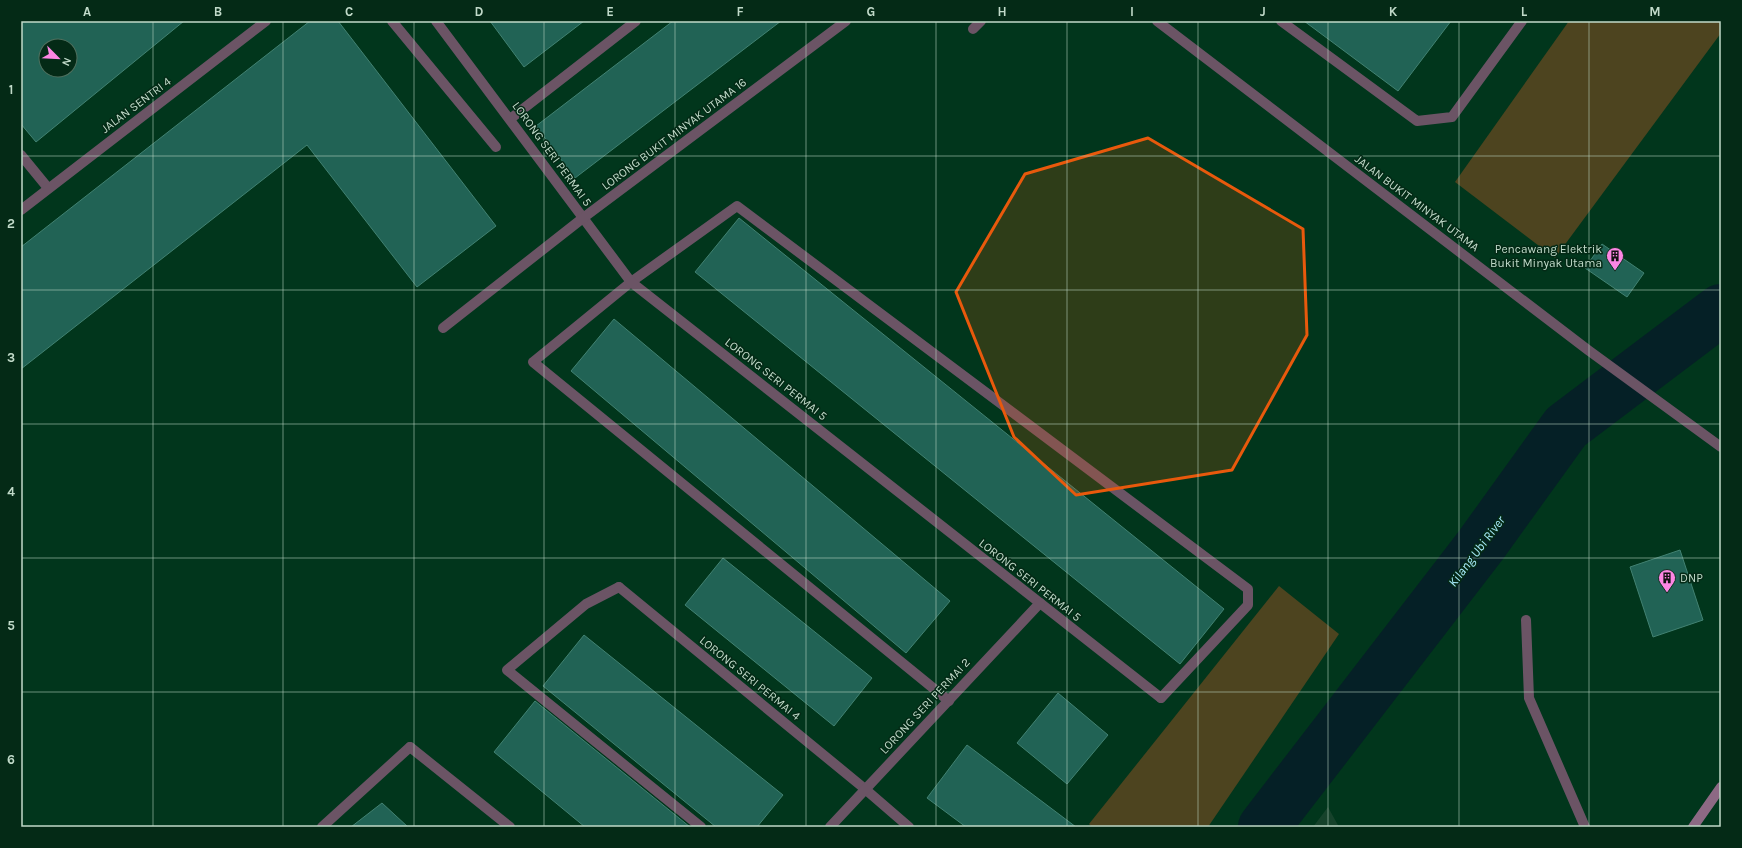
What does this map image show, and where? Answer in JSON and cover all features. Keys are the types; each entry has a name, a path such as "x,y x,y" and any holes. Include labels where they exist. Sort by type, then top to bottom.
{"main road":[{"path":"1693,827 1721,787"}],"street":[{"name":"JALAN SENTRI 4","path":"21,210 266,21"},
{"path":"392,21 496,147"},
{"name":"LORONG SERI PERMAI 5","path":"436,21 631,282 1161,698 1248,604 1248,590 737,206 631,282"},
{"path":"510,119 636,21"},
{"name":"LORONG BUKIT MINYAK UTAMA 16","path":"443,328 583,218 846,21"},
{"path":"972,29 982,21"},
{"name":"JALAN BUKIT MINYAK UTAMA","path":"1157,21 1588,350 1721,447"},
{"path":"1281,21 1416,121 1452,117 1522,21"},
{"path":"21,155 48,188"},
{"path":"631,282 533,362 948,700"},
{"name":"LORONG SERI PERMAI 4","path":"701,827 507,670 586,604 619,587 865,789 909,827"},
{"name":"LORONG SERI PERMAI 2","path":"830,827 1040,603"},
{"path":"1526,620 1529,698 1585,827"},
{"path":"322,827 410,747 510,827"}],"highlighted area":[{"path":"1148,138 1303,229 1307,335 1232,470 1076,495 1014,437 956,292 1025,174"}],"shaded area":[{"path":"1569,21 1721,21 1721,33 1555,258 1455,182"},
{"path":"1279,586 1339,634 1208,827 1092,827 1089,824"},
{"path":"1328,807 1339,827 1313,827"}],"building":[{"path":"21,21 184,21 36,142 21,124"},
{"path":"310,21 338,21 496,226 417,287 307,145 21,369 21,247"},
{"path":"490,21 584,21 524,67"},
{"path":"673,21 781,21 575,178 536,126"},
{"path":"1304,21 1451,21 1398,91"},
{"path":"739,218 1224,609 1180,664 695,272"},
{"name":"Pencawang Elektrik Bukit Minyak Utama","path":"1602,244 1644,273 1627,297 1585,268"},
{"path":"614,319 950,601 906,653 571,371"},
{"name":"DNP","path":"1680,550 1703,620 1653,637 1630,567"},
{"path":"723,558 872,678 834,726 685,605"},
{"path":"584,635 783,795 757,827 716,827 543,686"},
{"path":"1058,693 1108,735 1067,784 1017,743"},
{"path":"535,701 690,827 585,827 494,752"},
{"path":"967,745 1076,827 966,827 927,798"},
{"path":"382,803 408,827 351,827"}],"waterway":[{"name":"Kilang Ubi River","path":"1264,827 1481,545 1566,427 1721,310"}],"place":[{"name":"Pencawang Elektrik Bukit Minyak Utama","path":"1615,271"},
{"name":"DNP","path":"1667,593"}]}
